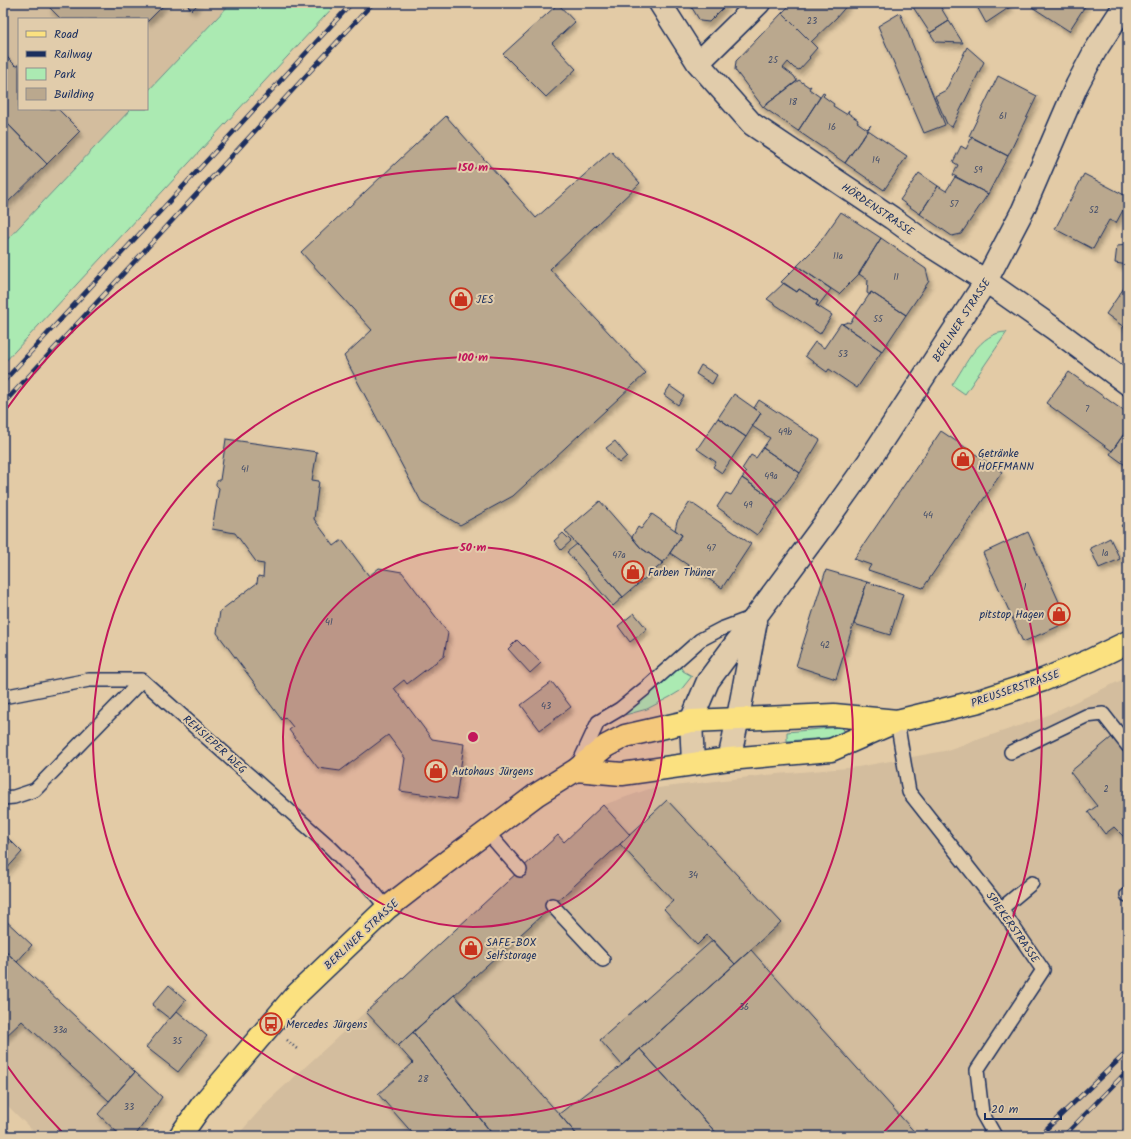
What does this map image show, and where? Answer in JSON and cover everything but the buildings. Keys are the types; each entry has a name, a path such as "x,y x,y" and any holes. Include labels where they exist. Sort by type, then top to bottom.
{"main road":[{"name":"PREUSSERSTRASSE","path":"728,759 831,750 897,721 979,701 1043,680 1091,660 1128,642"},
{"name":"PREUSSERSTRASSE","path":"738,719 834,715 897,721"},
{"name":"BERLINER STRASSE","path":"180,1136 202,1105 294,997 387,908 536,795 576,770 606,746 626,736 691,720 738,719"},
{"path":"576,770 622,774 652,771 693,763 728,759"}],"street":[{"name":"HÖRDENSTRASSE","path":"660,3 698,63 752,124 892,218 929,245 986,281 1053,328 1128,384"},
{"path":"698,63 759,3"},
{"name":"BERLINER STRASSE","path":"693,763 691,720 708,681 825,524 867,464 986,281 1023,210 1077,85 1095,51 1128,3"},
{"name":"BERLINER STRASSE","path":"728,759 738,719 742,688 757,616"}],"lane":[{"path":"576,770 598,722 620,709 700,640 721,629 757,616"},
{"path":"3,697 89,680 142,680"},
{"path":"3,798 14,797 35,790 142,680"},
{"name":"REHSIEPER WEG","path":"142,680 330,846 365,882 387,908"},
{"path":"1011,752 1086,716 1097,714 1103,714 1128,746"},
{"name":"SPIEKERSTRASSE","path":"897,721 909,792 1001,908 1043,970 977,1070 982,1113 995,1136"},
{"path":"487,832 520,870"},
{"path":"1001,908 1032,883"},
{"path":"552,905 603,960"}],"shaded area":[{"path":"3,3 231,3 148,91 148,18 18,18 18,110 130,110 3,244"},
{"path":"1128,677 1128,1136 237,1136 267,1102 558,835 564,842 603,805 649,789 766,775 858,767 944,751 1039,719"},
{"path":"3,949 162,1097 135,1136 38,1136 3,1101"}],"green space":[{"path":"231,3 337,3 3,364 3,244 130,110 148,110 148,91"},
{"path":"1007,332 965,394 952,385 968,359 981,343 997,333"},
{"path":"680,666 683,671 692,676 680,691 647,709 625,715 625,712 649,694"},
{"path":"841,727 844,730 844,734 840,737 787,741 787,732"}],"railway":[{"path":"3,382 352,3"},
{"path":"3,404 373,3"},
{"path":"1039,1136 1128,1051"},
{"path":"1064,1136 1128,1070"}],"place":[{"name":"JES","path":"461,299"},
{"name":"Getränke HOFFMANN","path":"963,459"},
{"name":"Farben Thüner","path":"633,572"},
{"name":"pitstop Hagen","path":"1059,614"},
{"name":"Autohaus Jürgens","path":"436,771"},
{"name":"SAFE-BOX Selfstorage","path":"471,948"},
{"name":"Mercedes Jürgens","path":"271,1024"}]}
